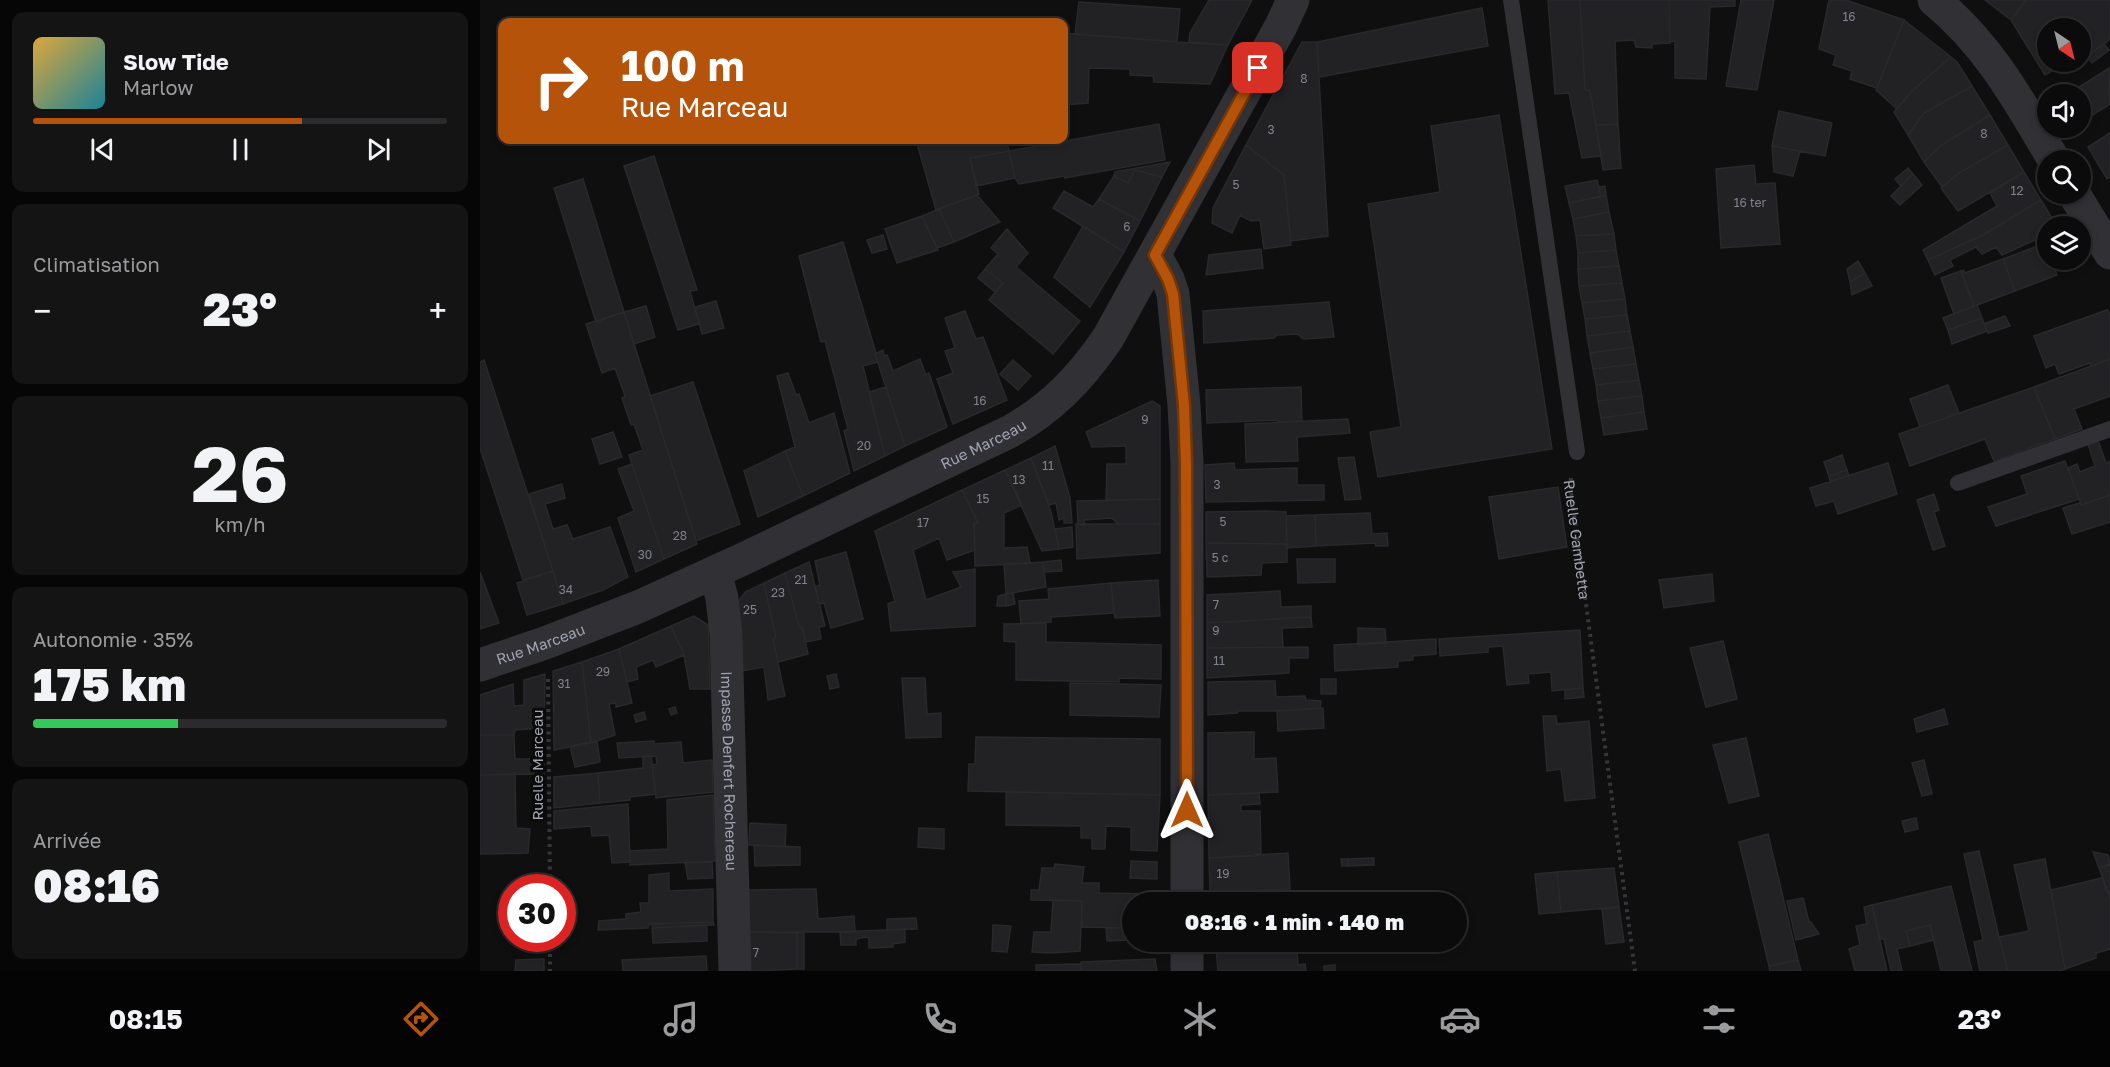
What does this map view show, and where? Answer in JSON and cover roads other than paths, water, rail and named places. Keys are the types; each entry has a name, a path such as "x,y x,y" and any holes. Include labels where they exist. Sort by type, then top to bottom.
{"street":[{"name":"Rue Marceau","path":"480,665 616,616 715,572 1009,432 1042,411 1073,384 1097,354 1155,255 1276,36 1293,0"},
{"path":"1934,0 1968,32 1996,64 2048,150"},
{"path":"2080,204 2110,253"},
{"path":"1155,255 1173,294 1186,434 1187,892"},
{"name":"Impasse Denfert Rochereau","path":"715,572 722,598 726,634 735,971"},
{"path":"1187,952 1187,971"}],"lane":[{"path":"1511,0 1577,452"},
{"path":"1958,483 2110,429"}]}
